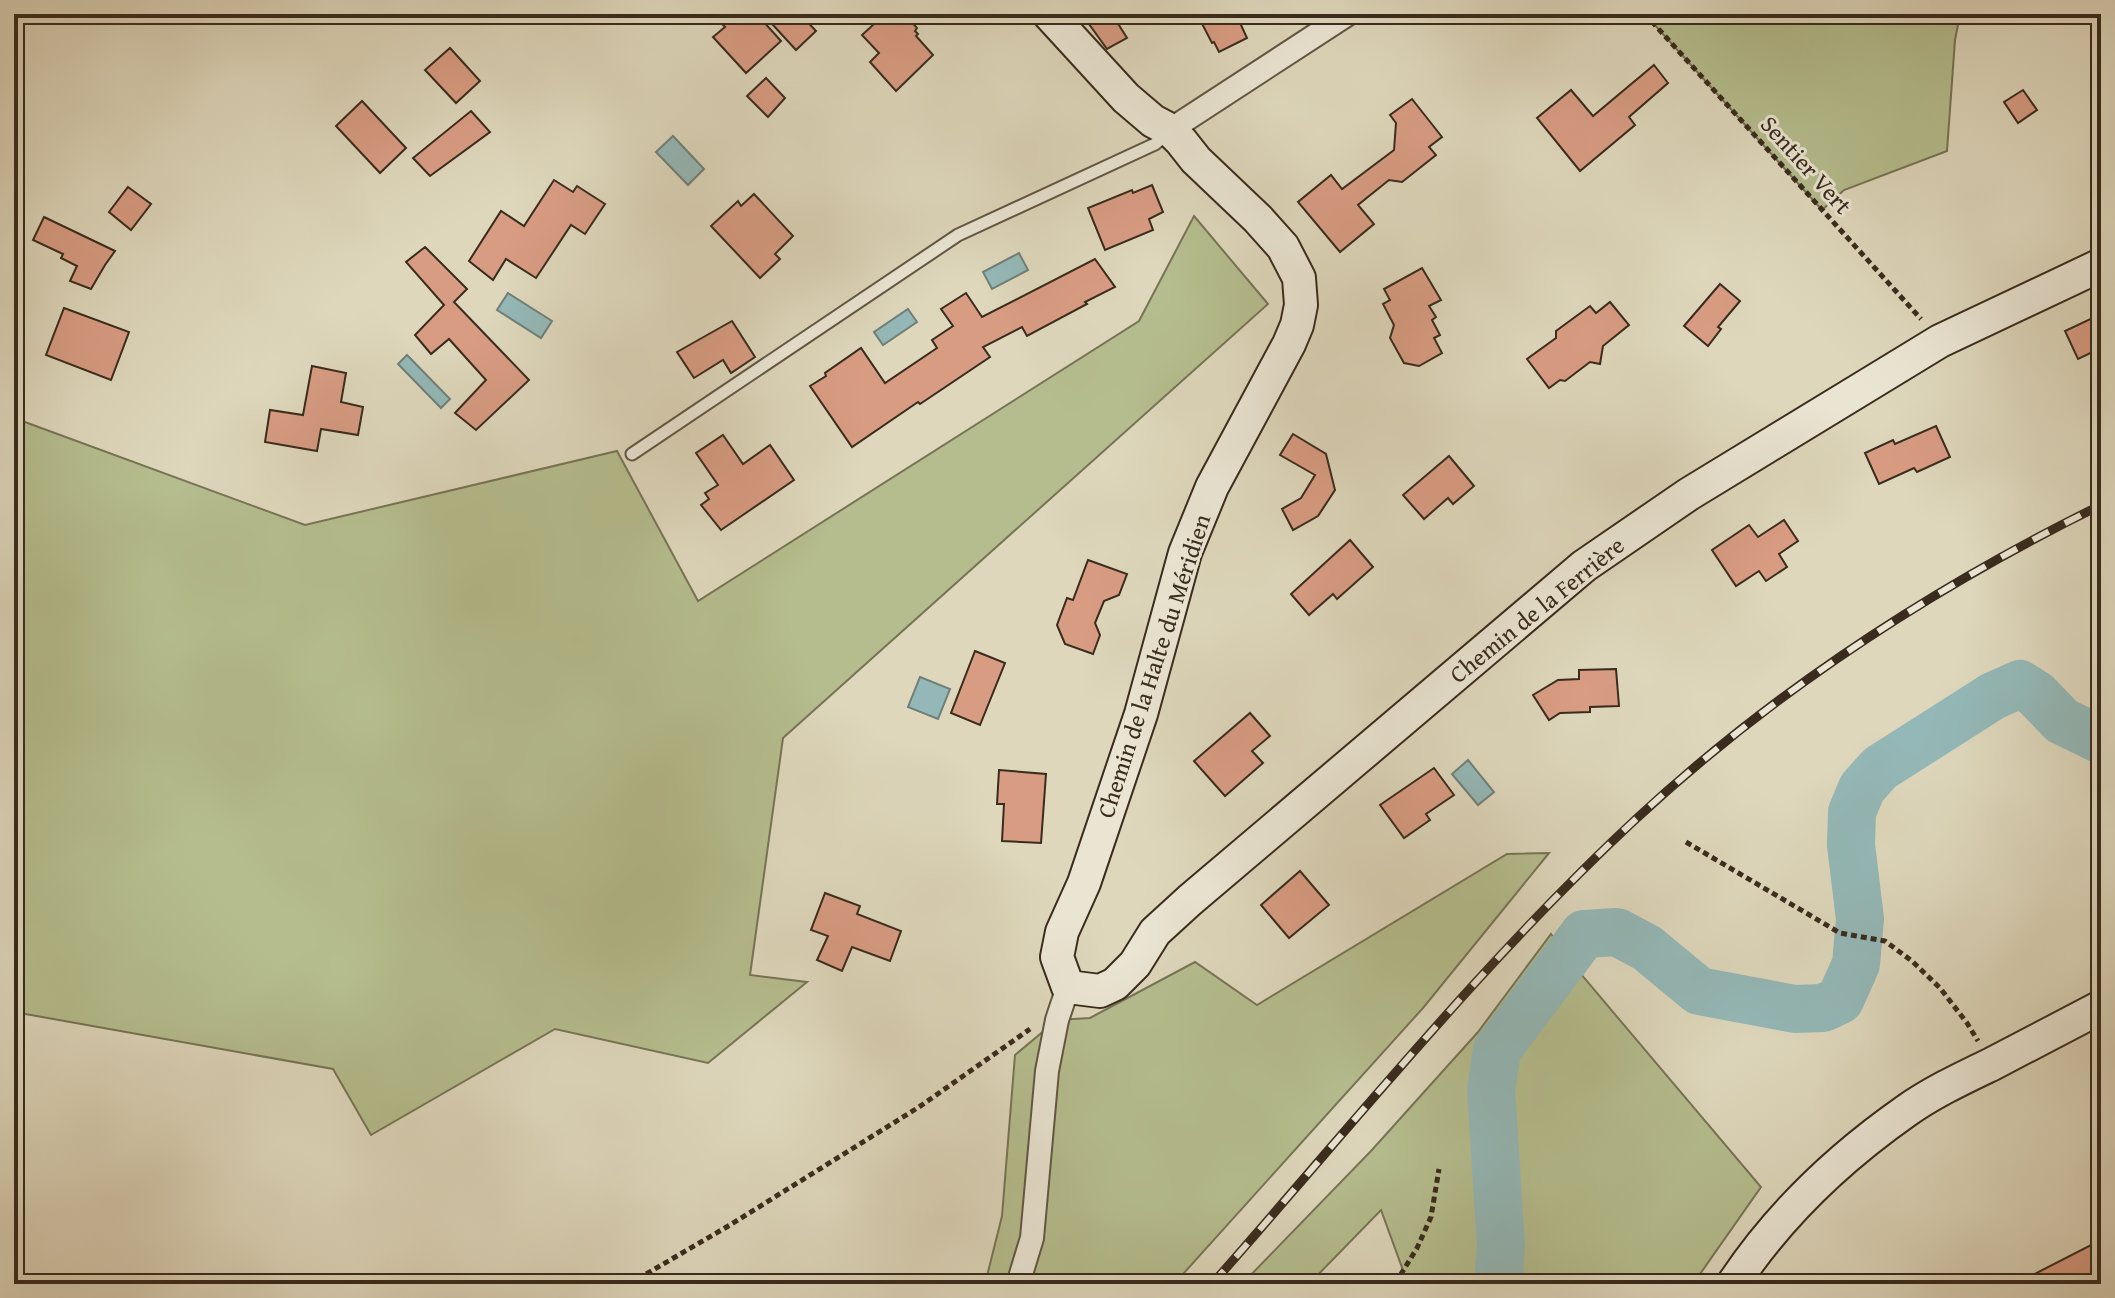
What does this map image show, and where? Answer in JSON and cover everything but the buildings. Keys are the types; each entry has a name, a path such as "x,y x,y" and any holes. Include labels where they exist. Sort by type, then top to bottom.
{"street":[{"name":"Chemin de la Halte du Méridien","path":"1049,14 1126,98 1153,121 1170,130 1283,247 1299,278 1301,305 1289,344 1212,487 1185,553 1141,714 1084,883 1062,932 1057,957 1068,987"},
{"path":"1170,130 1348,14"},
{"name":"Chemin de la Ferrière","path":"1068,987 1100,991 1115,984 1135,964 1155,932 1190,900 1584,566 1689,494 1940,341 2101,265"},
{"path":"1018,1284 1032,1238 1047,1071 1057,1020 1068,987"},
{"path":"1733,1284 1767,1236 1809,1192 1906,1111 1956,1081 2101,1007"}],"lane":[{"path":"632,454 958,235 1155,144 1170,130"}],"path":[{"name":"Sentier Vert","path":"1645,14 1940,341"},
{"path":"1686,842 1840,933 1885,941 1940,988 1967,1023 1989,1065"},
{"path":"629,1284 919,1107 1027,1032 1038,1020"},
{"path":"1398,1284 1431,1217 1439,1169"}],"green space":[{"path":"1663,14 1960,14 1955,40 1947,151 1844,190 1822,210 1652,22"},
{"path":"1194,216 1268,304 783,738 750,975 807,982 708,1063 555,1029 371,1135 333,1069 14,1012 14,418 305,525 617,451 698,601 1139,321"},
{"path":"1549,853 1423,1008 1174,1284 985,1284 1002,1216 1015,1055 1057,1020 1090,1018 1195,962 1257,1005 1507,854"},
{"path":"1551,934 1580,973 1761,1187 1693,1284 1408,1284 1381,1210 1309,1284 1242,1284 1371,1151 1478,1032"}],"water":[{"path":"673,136 704,169 688,185 656,152"},
{"path":"1019,253 1028,270 992,289 983,272"},
{"path":"508,293 552,321 541,338 497,310"},
{"path":"908,309 917,322 883,345 874,332"},
{"path":"407,355 450,399 441,408 398,364"},
{"path":"920,677 950,689 938,719 908,707"},
{"path":"1468,760 1494,792 1478,805 1452,774"}],"waterway":[{"path":"1504,1284 1499,1274 1501,1246 1491,1090 1497,1050 1584,934 1617,932 1647,948 1699,991 1795,1009 1823,1008 1840,1000 1856,964 1860,919 1851,845 1852,812 1862,788 1880,768 1993,696 2020,684 2036,694 2062,721 2101,740"}],"railway":[{"path":"1212,1284 1418,1046 1524,930 1688,772 1799,685 1857,645 1977,571 2101,505"}]}
